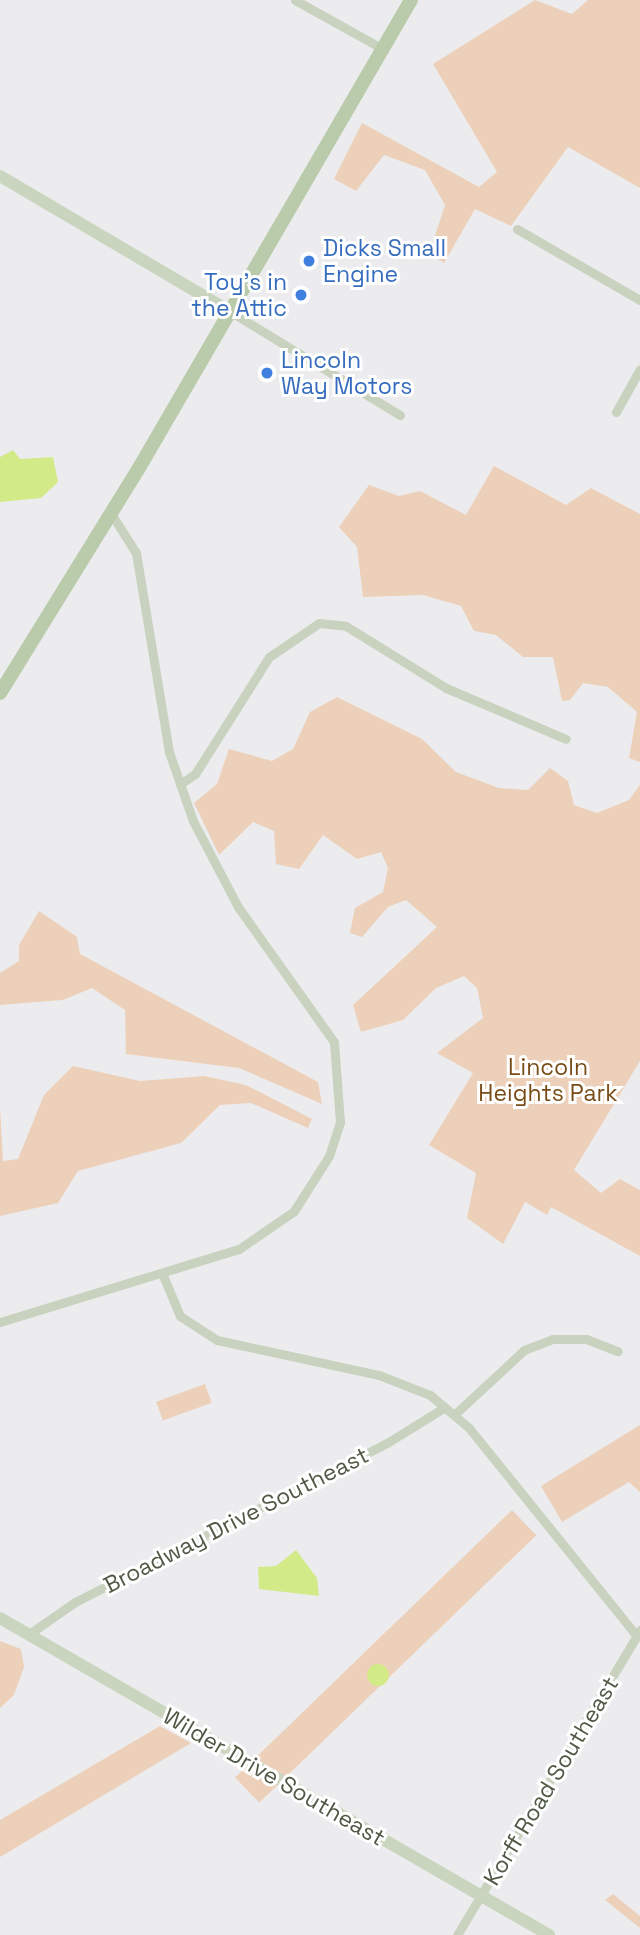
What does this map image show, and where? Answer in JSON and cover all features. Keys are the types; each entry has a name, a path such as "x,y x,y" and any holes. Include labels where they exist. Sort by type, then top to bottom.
{"main road":[{"path":"0,693 111,515 411,0"}],"street":[{"path":"295,0 383,49"},
{"path":"0,176 400,415"},
{"path":"517,229 640,300"},
{"path":"615,412 640,369"},
{"path":"0,1322 239,1250 293,1211 329,1156 343,1096 326,1027 223,884 180,784 169,752 136,554 111,515"},
{"path":"180,784 195,774 269,657 319,623 346,626 446,688 566,739"},
{"path":"162,1273 173,1305 196,1330 236,1346 399,1381 445,1407 455,1415 638,1632"},
{"path":"455,1415 524,1350 552,1339 586,1339 618,1351"},
{"name":"Broadway Drive Southeast","path":"29,1634 75,1602 387,1443 445,1407"},
{"name":"Wilder Drive Southeast","path":"0,1618 549,1935"},
{"name":"Korff Road Southeast","path":"457,1935 638,1632"}],"green space":[{"path":"535,0 572,14 588,0 640,0 640,188 568,147 511,226 475,209 444,263 429,254 445,205 425,170 384,155 356,191 334,179 362,123 479,187 497,172 433,64"},
{"path":"494,466 566,505 591,488 640,514 640,762 629,758 637,712 608,687 583,683 570,700 562,701 553,657 523,657 496,635 474,631 461,606 423,595 363,597 357,547 339,527 369,485 399,496 420,491 466,515"},
{"name":"Lincoln Heights Park","path":"337,697 422,739 456,772 499,788 528,790 550,768 568,781 574,805 597,813 629,800 640,785 640,1061 574,1170 601,1193 620,1179 640,1190 640,1256 551,1207 547,1215 525,1202 503,1244 467,1218 476,1173 429,1145 473,1073 437,1053 483,1018 477,988 464,976 436,988 403,1020 361,1032 353,1005 437,927 406,900 388,907 362,937 350,933 355,908 383,892 388,868 381,852 357,859 323,835 299,869 276,864 274,831 253,822 219,855 194,803 217,784 229,749 272,761 293,749 310,712"},
{"path":"39,911 77,937 80,954 318,1082 322,1104 239,1068 126,1054 125,1010 92,988 63,1000 0,1005 0,973 19,961 19,945"},
{"path":"73,1066 140,1081 204,1076 246,1085 312,1119 308,1128 251,1103 220,1105 181,1143 78,1171 58,1203 0,1216 0,1107 3,1161 18,1159 44,1095"},
{"path":"205,1384 212,1403 163,1421 156,1402"},
{"path":"640,1425 640,1492 629,1482 562,1522 541,1486"},
{"path":"512,1510 536,1535 259,1803 235,1777"},
{"path":"0,1641 21,1649 24,1667 14,1695 0,1708"},
{"path":"160,1726 191,1743 0,1857 0,1820"},
{"path":"613,1894 640,1916 640,1928 605,1900"}],"shaded area":[{"path":"13,450 20,459 53,457 58,482 41,498 0,502 0,457"},
{"path":"296,1550 317,1578 319,1596 259,1589 258,1567 276,1566"},
{"path":"378,1664 386,1667 389,1675 386,1683 378,1686 370,1683 367,1675 370,1667"}],"place":[{"name":"Dicks Small Engine","path":"309,261"},
{"name":"Toy's in the Attic","path":"301,295"},
{"name":"Lincoln Way Motors","path":"267,373"}]}
